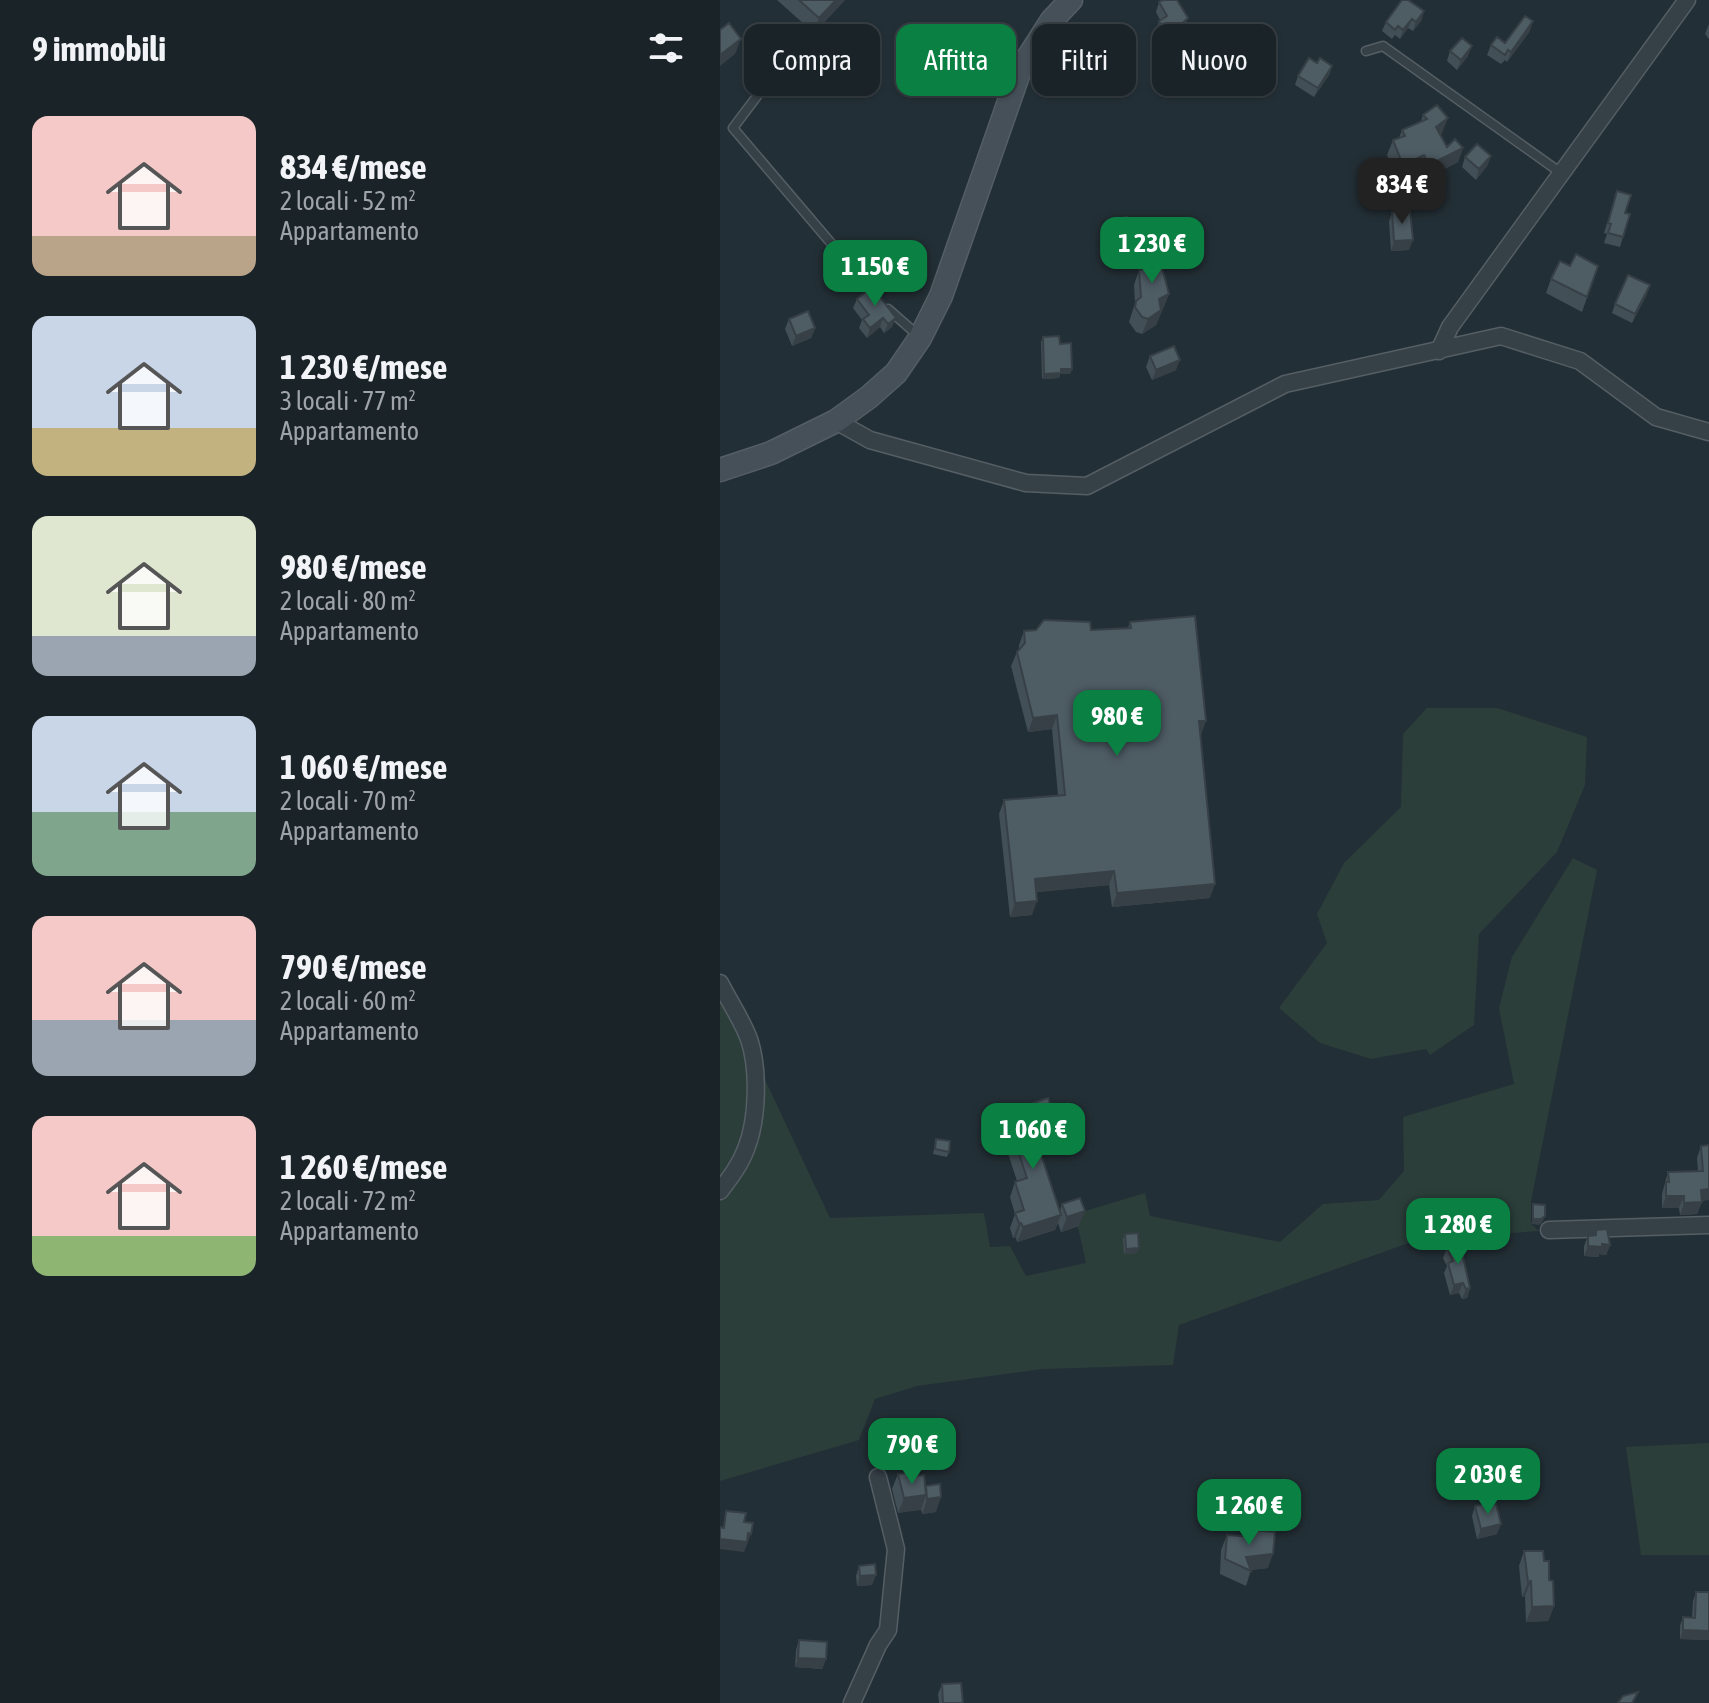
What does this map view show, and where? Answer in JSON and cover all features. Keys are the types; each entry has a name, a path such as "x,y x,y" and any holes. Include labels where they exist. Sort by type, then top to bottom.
{"main road":[{"path":"720,470 771,453 836,421 896,373 920,338 941,296 1020,70 1052,20 1071,0"}],"street":[{"path":"1439,351 1450,327 1687,0"},
{"path":"836,421 870,440 1026,483 1087,486 1285,384 1501,336 1580,361 1656,417 1709,432"},
{"path":"720,983 748,1037 755,1067 753,1126 747,1149 736,1172 720,1191"},
{"path":"1549,1230 1709,1225"},
{"path":"852,1703 888,1630 896,1549 878,1477"}],"lane":[{"path":"1366,51 1383,46 1561,173"},
{"path":"757,96 733,128 889,310 920,338"}],"green space":[{"path":"1427,708 1497,708 1587,737 1585,785 1557,852 1479,934 1474,1025 1430,1055 1426,1049 1371,1059 1320,1043 1279,1008 1327,943 1317,914 1344,863 1401,807 1403,734"},
{"path":"1573,858 1597,870 1531,1201 1531,1224 1539,1231 1456,1237 1445,1230 1179,1325 1173,1365 1042,1369 917,1386 875,1399 859,1440 720,1481 720,984 830,1218 984,1213 990,1247 1010,1246 1026,1276 1086,1263 1075,1214 1145,1193 1150,1216 1280,1242 1323,1204 1379,1200 1404,1171 1403,1117 1514,1084 1499,1008 1512,957"},
{"path":"1709,1443 1709,1555 1641,1555 1626,1447"}],"building":[{"path":"799,0 836,0 819,18"},
{"path":"1177,0 1188,18 1181,24 1161,24 1159,21 1167,16 1159,2"},
{"path":"1402,0 1408,0 1424,11 1416,22 1412,19 1403,30 1398,26 1395,30 1386,22"},
{"path":"1525,16 1533,21 1511,52 1508,50 1505,55 1491,45 1497,37 1505,43"},
{"path":"729,23 741,39 720,55 720,30"},
{"path":"1462,38 1472,46 1461,60 1450,51"},
{"path":"1309,58 1317,63 1320,58 1332,66 1318,88 1298,76"},
{"path":"1437,105 1448,118 1436,127 1447,147 1455,139 1463,148 1429,165 1424,155 1403,165 1393,140 1405,136 1402,130 1427,119 1423,115"},
{"path":"1477,144 1491,156 1479,169 1465,157"},
{"path":"1617,191 1631,195 1625,213 1630,214 1623,237 1608,233"},
{"path":"1410,211 1413,240 1394,241 1392,212"},
{"path":"1127,217 1132,249 1113,252 1108,221"},
{"path":"1156,245 1169,294 1159,299 1161,310 1148,319 1142,317 1135,307 1141,297 1139,270 1150,267 1145,246"},
{"path":"1576,254 1598,266 1587,297 1551,279 1560,261 1570,266"},
{"path":"1628,275 1650,285 1635,314 1615,304"},
{"path":"872,287 896,318 888,324 883,318 870,328 863,319 869,315 857,299"},
{"path":"808,311 815,328 796,336 789,319"},
{"path":"1059,336 1060,344 1071,343 1072,369 1044,374 1043,337"},
{"path":"1174,346 1180,360 1156,370 1150,356"},
{"path":"1195,616 1206,721 1199,721 1215,884 1117,893 1114,871 1035,879 1037,901 1015,903 1004,800 1065,795 1057,715 1033,718 1017,652 1025,643 1024,631 1036,630 1044,620 1090,622 1091,630 1131,628 1130,622"},
{"path":"1048,1098 1052,1111 1029,1118 1061,1215 1023,1227 1015,1213 1024,1210 1015,1182 1027,1178 1009,1123 1028,1116 1025,1106"},
{"path":"936,1139 950,1141 949,1152 935,1149"},
{"path":"1709,1145 1709,1189 1701,1190 1702,1202 1684,1203 1684,1196 1666,1196 1668,1172 1703,1171 1701,1146"},
{"path":"1080,1198 1085,1211 1067,1217 1062,1204"},
{"path":"1533,1204 1545,1205 1545,1216 1541,1219 1533,1219"},
{"path":"1607,1229 1610,1245 1588,1246 1588,1236 1596,1235 1596,1230"},
{"path":"1138,1233 1139,1248 1126,1249 1125,1234"},
{"path":"1458,1244 1464,1246 1463,1257 1470,1288 1466,1289 1463,1283 1454,1285 1448,1263 1453,1261 1447,1248"},
{"path":"902,1443 905,1455 889,1459 883,1456 880,1446"},
{"path":"907,1473 908,1477 924,1475 926,1495 904,1498 898,1474"},
{"path":"940,1484 941,1497 927,1499 926,1486"},
{"path":"1496,1504 1501,1524 1481,1529 1475,1506"},
{"path":"726,1511 746,1513 744,1522 753,1523 747,1542 720,1539 720,1527 724,1528"},
{"path":"1252,1530 1275,1532 1273,1554 1246,1557 1251,1571 1225,1559 1227,1535 1252,1537"},
{"path":"1524,1551 1543,1551 1544,1561 1549,1561 1554,1606 1532,1607 1531,1581 1528,1582"},
{"path":"875,1564 876,1575 860,1576 859,1566"},
{"path":"1696,1592 1709,1592 1709,1631 1683,1630 1683,1617 1695,1618"},
{"path":"799,1640 827,1642 826,1659 798,1658"},
{"path":"961,1683 963,1703 943,1703 942,1684"},
{"path":"1638,1692 1632,1703 1618,1703 1623,1696"}]}
